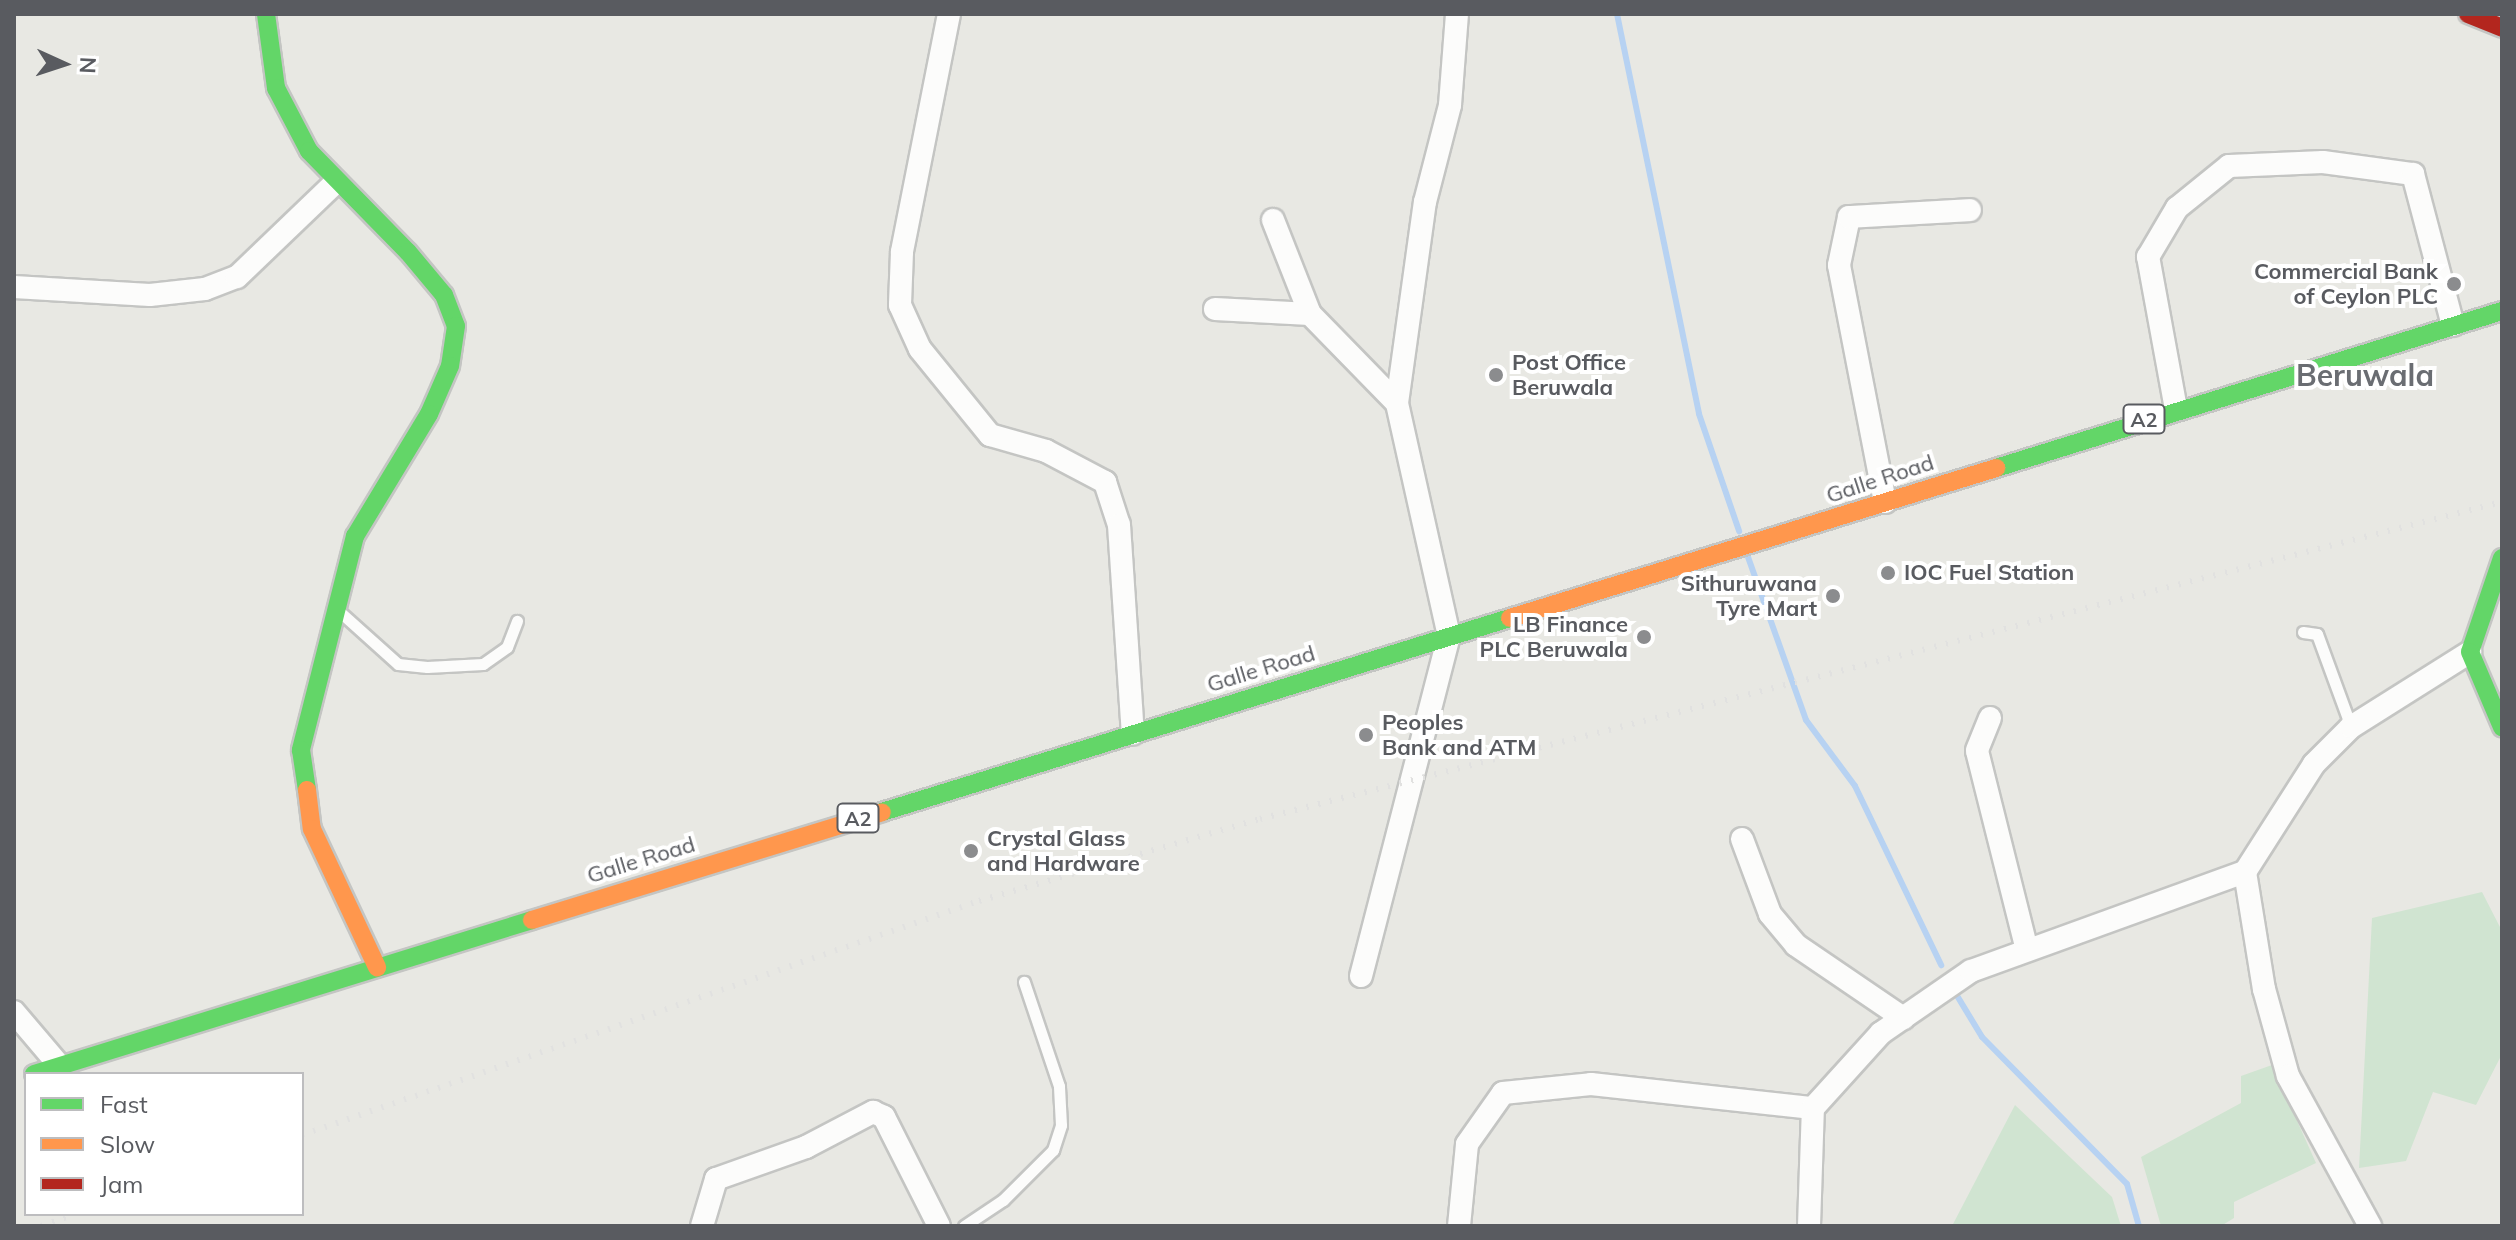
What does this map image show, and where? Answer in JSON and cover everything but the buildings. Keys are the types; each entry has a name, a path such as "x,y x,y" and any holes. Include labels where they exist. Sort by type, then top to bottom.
{"main road":[{"path":"266,14 276,88 309,151 435,284 456,326 450,366 355,536 333,607 301,750 312,829 377,967"},
{"path":"2468,14 2502,28"},
{"name":"Galle Road","path":"40,1072 1788,534 2176,409 2502,311"},
{"path":"2500,568 2470,652 2502,727"}],"street":[{"path":"949,14 902,252 900,305 920,349 990,435 1046,451 1105,482 1119,525 1133,734"},
{"path":"1361,976 1449,636 1397,403 1425,202 1450,105 1457,14"},
{"path":"2176,409 2148,257 2177,208 2229,166 2323,162 2413,174 2453,325"},
{"path":"14,287 150,295 205,289 237,277 336,182"},
{"path":"1885,502 1839,265 1849,217 1970,210"},
{"path":"1273,220 1310,314 1397,403"},
{"path":"1215,309 1310,314"},
{"path":"1809,1226 1813,1108 1832,1080 1903,1018 1971,971 2245,872 2314,764 2351,727 2470,652"},
{"path":"1990,718 1977,751 2027,950"},
{"path":"1742,839 1770,914 1796,945 1903,1018"},
{"path":"2245,872 2264,989 2288,1076 2370,1226"},
{"path":"14,1012 59,1065"},
{"path":"1459,1226 1467,1144 1503,1093 1591,1084 1813,1108"},
{"path":"702,1226 716,1179 806,1147 873,1112 884,1117 939,1226"}],"lane":[{"path":"333,607 398,664 427,667 483,664 507,647 517,621"},
{"path":"2303,632 2317,634 2351,727"},
{"path":"964,1226 1053,1150 1061,1125 1059,1086 1024,982"}],"green space":[{"path":"2482,892 2502,931 2502,1054 2476,1105 2433,1092 2406,1161 2359,1168 2372,918"},
{"path":"2272,1065 2316,1163 2234,1202 2234,1218 2221,1226 2161,1226 2141,1157 2241,1103 2241,1076"},
{"path":"2015,1105 2112,1197 2121,1226 1952,1226"}],"waterway":[{"path":"1617,14 1699,414 1739,531"},
{"path":"1748,557 1806,720 1855,786 1941,965"},
{"path":"1956,994 1982,1037 2127,1184 2139,1226"}],"railway":[{"path":"304,1134 979,901 1260,819 2502,502"},
{"path":"41,1226 69,1216"}],"traffic: fast":[{"path":"266,14 276,88 309,151 408,252 444,295 456,326 450,366 429,414 355,536 301,750 307,790"},
{"path":"1996,468 2502,311"},
{"path":"2502,558 2470,652 2502,727"},
{"path":"882,812 1510,618"},
{"path":"40,1072 532,920"}],"traffic: slow":[{"path":"1510,618 1996,468"},
{"path":"307,790 312,829 377,967"},
{"path":"532,920 882,812"}],"traffic: jam":[{"path":"2468,14 2502,28"}],"place":[{"name":"Commercial Bank of Ceylon PLC","path":"2454,284"},
{"name":"Post Office Beruwala","path":"1496,375"},
{"name":"IOC Fuel Station","path":"1888,573"},
{"name":"Sithuruwana Tyre Mart","path":"1833,596"},
{"name":"LB Finance PLC Beruwala","path":"1644,637"},
{"name":"Peoples Bank and ATM","path":"1366,735"},
{"name":"Crystal Glass and Hardware","path":"971,851"}],"district":[{"name":"Beruwala","path":"2365,375"}]}
